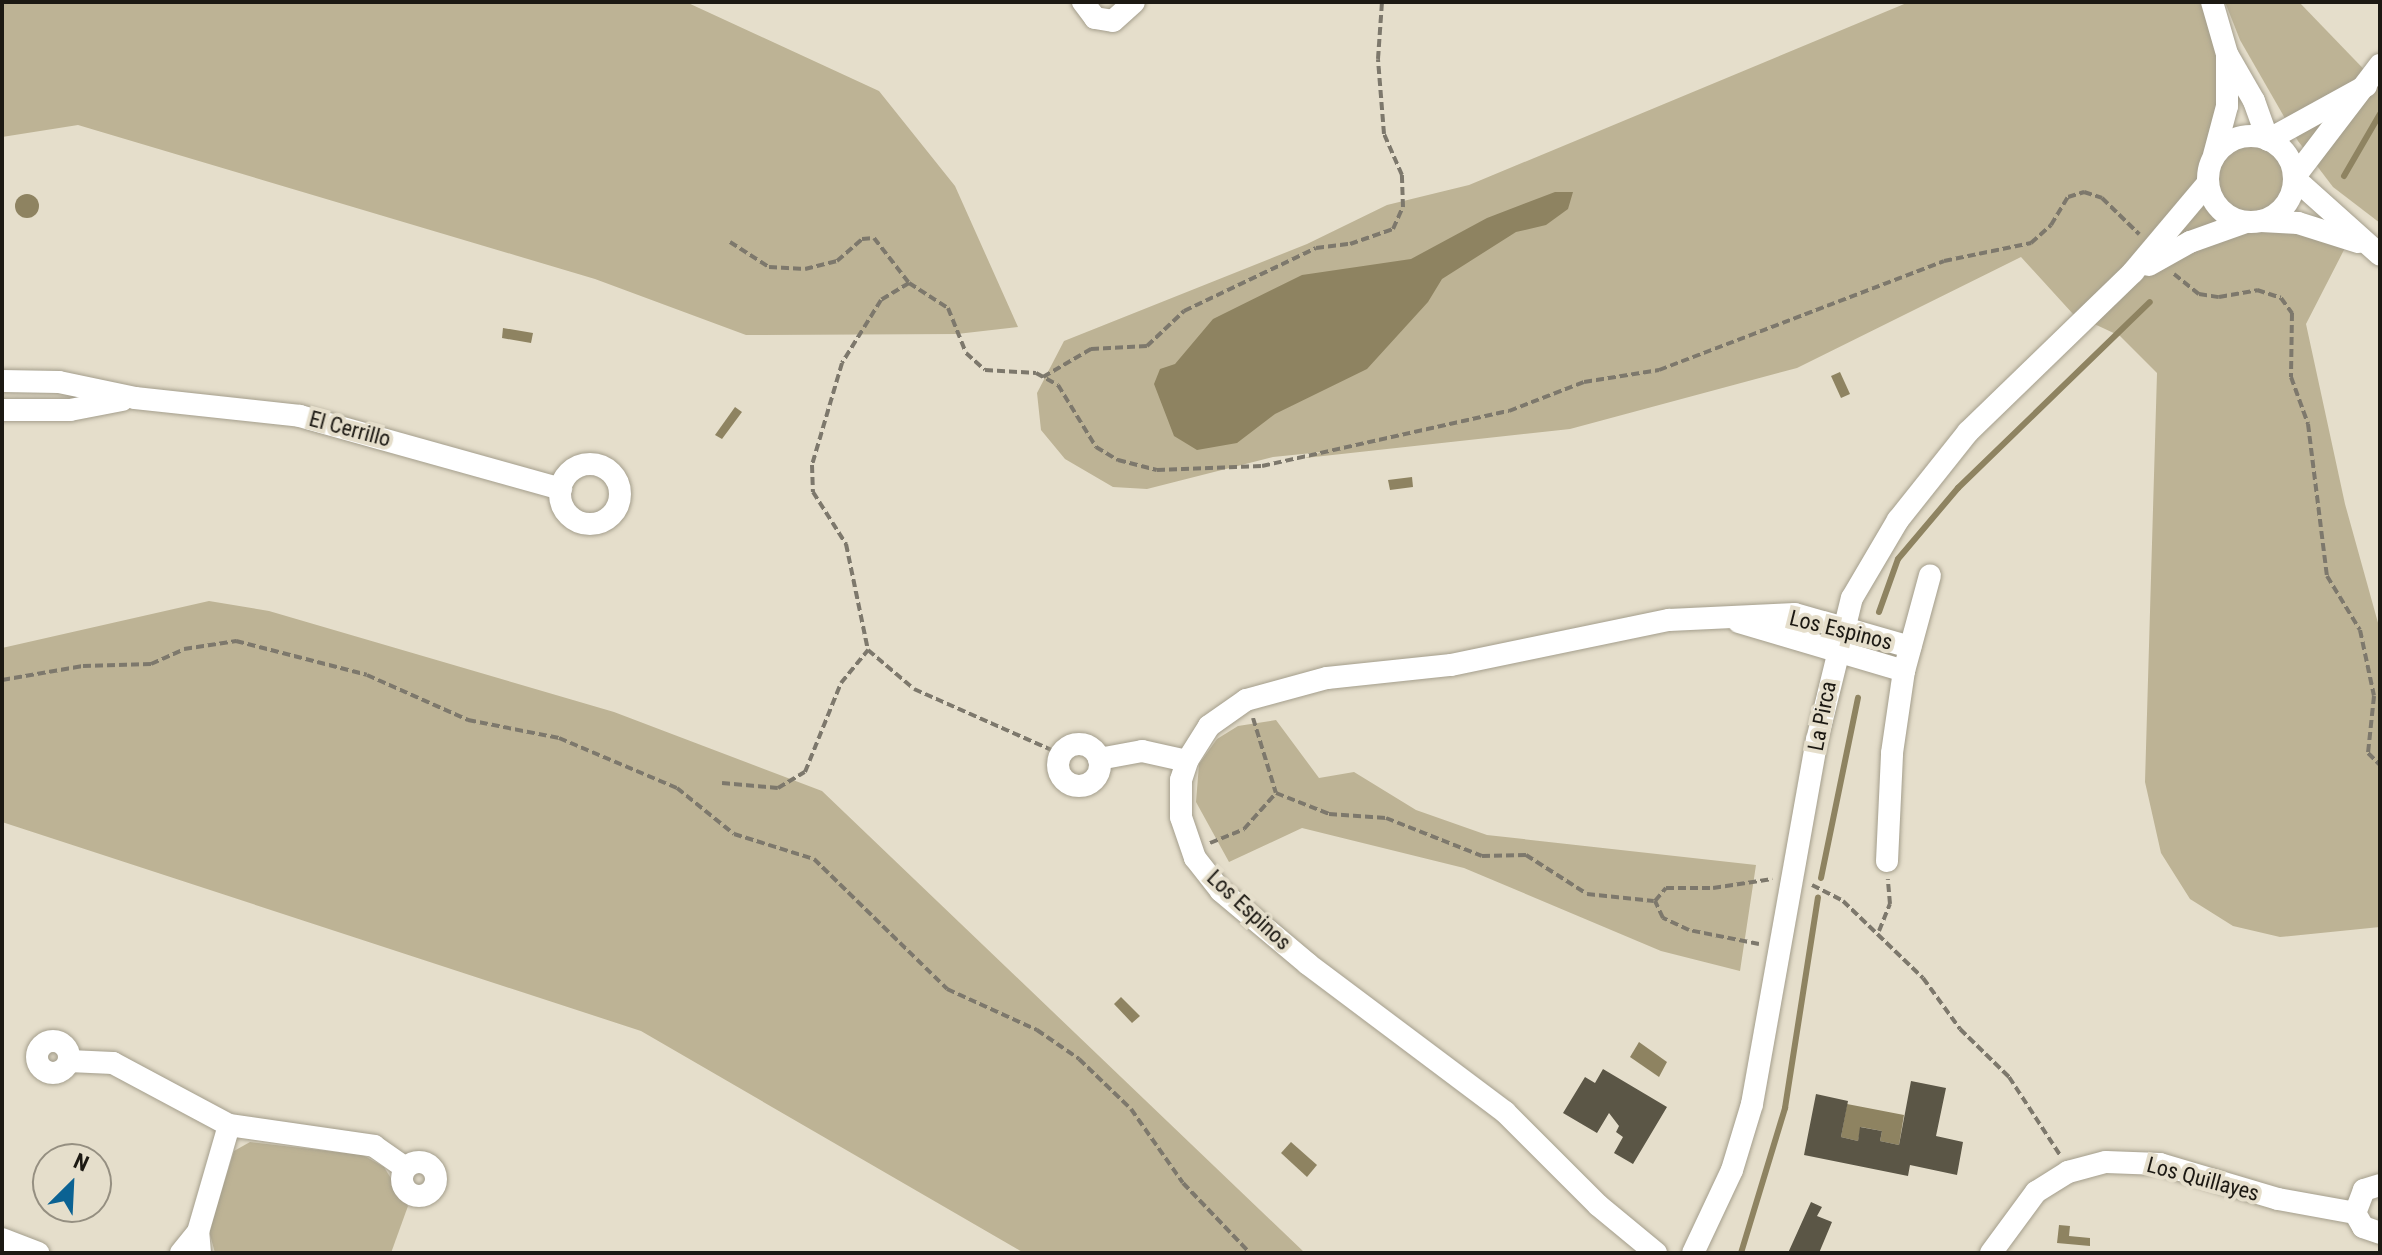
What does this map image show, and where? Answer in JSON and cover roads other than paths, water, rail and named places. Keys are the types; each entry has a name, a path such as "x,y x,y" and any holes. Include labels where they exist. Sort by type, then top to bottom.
{"street":[{"path":"1083,2 1095,18 1113,21 1134,2"},
{"path":"2212,2 2227,54 2254,101 2268,140 2287,155 2294,178 2375,251"},
{"path":"2227,54 2227,106 2208,183 2220,209 2254,221 2328,230 2375,251"},
{"path":"2254,221 2285,205 2294,178 2380,65"},
{"path":"2213,157 2237,138 2268,140 2366,86"},
{"name":"La Pirca","path":"2158,254 2208,183"},
{"name":"La Pirca","path":"1693,1253 1732,1170 1752,1104 1835,650 1842,625 1898,520 1968,432 2133,272 2158,254 2254,221"},
{"name":"El Cerrillo","path":"2,381 59,382 135,398 300,416 561,489"},
{"name":"El Cerrillo","path":"2,410 70,410 135,398"},
{"path":"1887,861 1892,753 1904,671 1930,575"},
{"name":"Los Espinos","path":"1656,1253 1598,1205 1505,1112 1308,964 1221,891 1192,847 1181,817 1181,780 1187,761 1209,726 1246,700 1327,678 1451,665 1669,620 1795,614 1910,647"},
{"name":"Los Espinos","path":"1723,617 1904,671"},
{"path":"1078,744 1091,748 1099,759 1095,779 1076,786 1060,774 1061,754 1078,744"},
{"path":"1099,759 1142,751 1187,761"},
{"path":"69,1061 113,1063 229,1125 374,1146 405,1168"},
{"path":"181,1253 199,1242 229,1125"},
{"name":"Los Quillayes","path":"1991,1253 2026,1202 2068,1172 2106,1162 2151,1163 2290,1202 2355,1213"},
{"path":"2380,1185 2364,1190 2355,1213 2363,1227 2380,1233"},
{"name":"Los Espinos","path":"1598,1205 1634,1253"},
{"path":"2,1239 38,1253"}],"waterway":[{"path":"2344,176 2380,114"},
{"path":"1879,612 1898,559 1958,488 2150,302"},
{"path":"1821,878 1858,698"},
{"path":"1741,1253 1785,1108 1818,898"}]}
